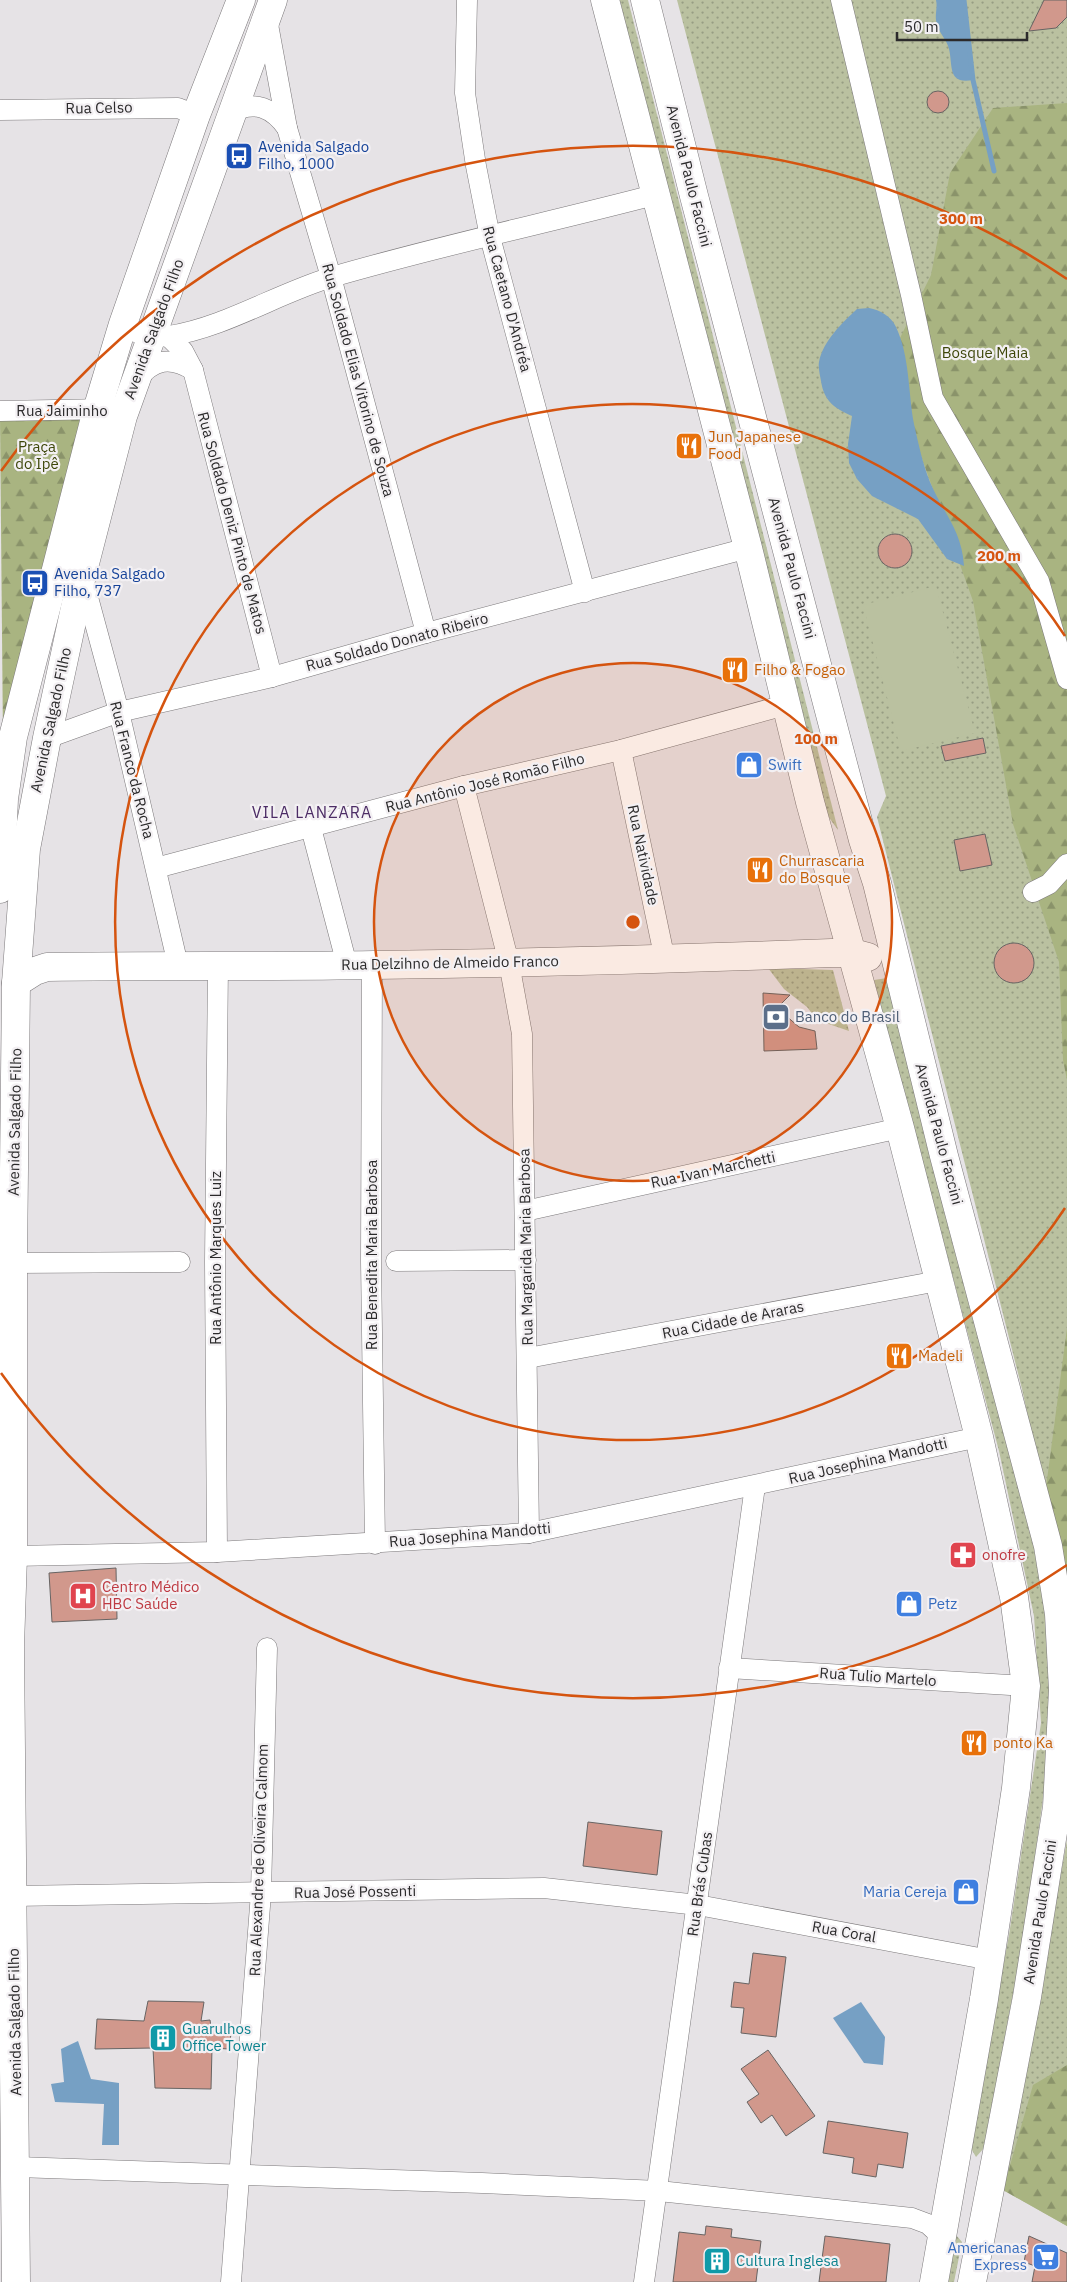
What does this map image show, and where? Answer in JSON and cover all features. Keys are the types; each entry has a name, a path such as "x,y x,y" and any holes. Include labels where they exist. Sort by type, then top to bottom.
{"main road":[{"name":"Avenida Salgado Filho","path":"0,889 4,799 13,737 97,410 124,324 196,115 241,0"},
{"path":"605,0 654,195 748,548 810,802 900,1128 979,1437 1014,1597 1026,1686 1009,1847 934,2282"},
{"name":"Avenida Paulo Faccini","path":"645,0 699,216 863,840 877,883 939,1138 1048,1546 1059,1614 1063,1690 1057,1808 1026,1997 972,2282"},
{"name":"Avenida Salgado Filho","path":"16,2282 17,2167 10,1646 13,1556 13,1263 16,983 26,849 47,738 82,575 124,416 136,380 160,336 166,296 270,9"},
{"path":"810,802 817,810 825,839 830,845 842,851 855,848 863,840"},
{"path":"19,941 28,954 47,967"},
{"name":"Rua Delzihno de Almeido Franco","path":"16,983 35,971 47,967 218,964 509,963 665,960 853,953 876,959 898,973"},
{"path":"947,2210 953,2219 968,2226 977,2223 983,2217"}],"street":[{"name":"Rua Caetano D'Andréa","path":"467,0 465,93 476,166 490,237 585,592"},
{"path":"841,0 911,295 933,398 1039,581 1067,679"},
{"name":"Rua Soldado Elias Vitorino de Souza","path":"270,9 287,128 331,277 426,633"},
{"name":"Rua Soldado Elias Vitorino de Souza","path":"232,112 250,105 261,106 279,117 287,128"},
{"name":"Rua Celso","path":"0,110 178,108 188,110 196,115"},
{"path":"124,324 137,333 160,336 196,330 331,277 654,195"},
{"path":"166,296 175,318 185,326 196,330"},
{"name":"Rua Soldado Deniz Pinto de Matos","path":"160,336 183,351 193,370 272,677"},
{"path":"136,380 150,367 168,360 183,364 193,370"},
{"name":"Rua Jaiminho","path":"0,411 111,409 124,416"},
{"name":"Rua Soldado Donato Ribeiro","path":"47,738 119,712 272,677 426,633 748,548"},
{"name":"Rua Franco da Rocha","path":"82,575 119,712 178,965"},
{"name":"Rua Antônio José Romão Filho","path":"156,868 464,786 621,750 785,705"},
{"name":"Rua Natividade","path":"621,750 665,960"},
{"name":"Rua Margarida Maria Barbosa","path":"464,786 509,963 522,1034 529,1533"},
{"path":"0,801 2,841"},
{"name":"Rua Benedita Maria Barbosa","path":"311,828 359,965 371,1261 375,1544"},
{"path":"1041,888 1067,864"},
{"name":"Rua Antônio Marques Luiz","path":"217,1552 215,1262 218,964"},
{"name":"Rua Ivan Marchetti","path":"525,1210 900,1128"},
{"path":"396,1261 526,1260"},
{"path":"13,1263 180,1262"},
{"name":"Rua Cidade de Araras","path":"528,1358 938,1281"},
{"name":"Rua Josephina Mandotti","path":"13,1556 217,1552 375,1544 529,1533 979,1437"},
{"name":"Rua Brás Cubas","path":"644,2282 698,1905 754,1486"},
{"name":"Rua Alexandre de Oliveira Calmom","path":"231,2282 261,1894 267,1648"},
{"name":"Rua Tulio Martelo","path":"730,1668 1026,1686"},
{"name":"Rua José Possenti","path":"12,1896 261,1894 544,1888 698,1905"},
{"name":"Rua Coral","path":"698,1905 990,1960"},
{"path":"17,2167 239,2176 482,2182 658,2191 912,2218 928,2224 942,2237"}],"green space":[{"path":"614,0 628,0 838,830 817,801"},
{"path":"677,0 1067,0 1067,1598 1022,1389 877,817 886,796"},
{"name":"Bosque Maia","path":"1067,103 1067,1080 1063,1060 1059,962 1013,824 973,601 911,428 900,338 931,275 950,173 993,108"},
{"name":"Praça do Ipê","path":"0,419 85,419 3,741"},
{"path":"936,586 975,733 901,751 863,605"},
{"path":"768,968 833,970 849,1031 817,1020 807,1007 784,989"},
{"path":"887,978 1035,1551 1047,1612 1053,1726 1024,1936 984,2148 976,2157 969,2145 1009,1935 1041,1723 1034,1616 999,1451 874,980"},
{"path":"1067,1328 1067,1598 1045,1495"},
{"path":"1067,1840 1067,2226 1003,2190"},
{"path":"1067,2065 1067,2226 1003,2190 1033,2085"},
{"path":"956,2235 962,2242 954,2282 937,2282"}],"water":[{"path":"936,0 964,0 973,80 959,80 955,77 951,67 948,46 936,21"},
{"path":"869,308 877,310 888,317 894,323 901,338 914,424 923,461 935,493 960,542 964,566 947,559 918,519 872,496 857,479 849,463 848,444 852,416 835,407 827,399 822,388 819,362 821,354 839,326 857,309"},
{"path":"861,2002 885,2037 883,2065 864,2063 833,2018"},
{"path":"78,2041 91,2079 119,2083 119,2145 102,2145 104,2104 55,2102 51,2084 64,2082 61,2049"}],"building":[{"path":"1044,0 1067,0 1067,17 1056,28 1029,31"},
{"path":"938,91 946,94 949,102 946,110 938,113 930,110 927,102 930,94"},
{"path":"895,534 907,539 912,551 907,563 895,568 883,563 878,551 883,539"},
{"path":"983,738 986,753 945,761 941,746"},
{"path":"985,834 992,865 960,871 954,840"},
{"path":"1014,943 1028,949 1034,963 1028,977 1014,983 1000,977 994,963 1000,949"},
{"name":"Banco do Brasil","path":"763,993 790,995 777,1008 799,1027 815,1031 817,1049 764,1051"},
{"name":"Centro Médico HBC Saúde","path":"116,1568 117,1619 52,1622 49,1573"},
{"path":"588,1822 662,1831 657,1875 583,1866"},
{"path":"753,1953 786,1957 776,2037 741,2033 744,2008 731,2007 734,1982 749,1984"},
{"name":"Guarulhos Office Tower","path":"148,2001 204,2002 201,2021 210,2020 211,2027 232,2026 229,2049 212,2048 211,2089 155,2088 153,2048 95,2049 97,2019 144,2021"},
{"path":"768,2050 815,2116 786,2136 772,2115 761,2123 747,2102 759,2094 741,2069"},
{"path":"828,2121 908,2133 903,2168 878,2164 876,2177 852,2173 854,2158 823,2153"},
{"name":"Cultura Inglesa","path":"706,2226 732,2229 731,2237 761,2241 756,2282 673,2282 679,2232 705,2235"},
{"path":"825,2236 890,2244 886,2282 819,2282"},
{"name":"Americanas Express","path":"1029,2236 1067,2253 1067,2282 1032,2282 1035,2266 1024,2262"}],"waterway":[{"path":"964,0 973,80 994,171"}],"place":[{"name":"Avenida Salgado Filho, 1000","path":"239,156"},
{"name":"Jun Japanese Food","path":"689,446"},
{"name":"Avenida Salgado Filho, 737","path":"35,583"},
{"name":"Filho & Fogao","path":"735,670"},
{"name":"Swift","path":"749,765"},
{"name":"Churrascaria do Bosque","path":"760,870"},
{"name":"Banco do Brasil","path":"776,1017"},
{"name":"Madeli","path":"899,1356"},
{"name":"onofre","path":"963,1555"},
{"name":"Centro Médico HBC Saúde","path":"83,1596"},
{"name":"Petz","path":"909,1604"},
{"name":"ponto Ka","path":"974,1743"},
{"name":"Maria Cereja","path":"966,1892"},
{"name":"Guarulhos Office Tower","path":"163,2038"},
{"name":"Americanas Express","path":"1046,2257"},
{"name":"Cultura Inglesa","path":"717,2261"}],"district":[{"name":"VILA LANZARA","path":"312,812"}]}
